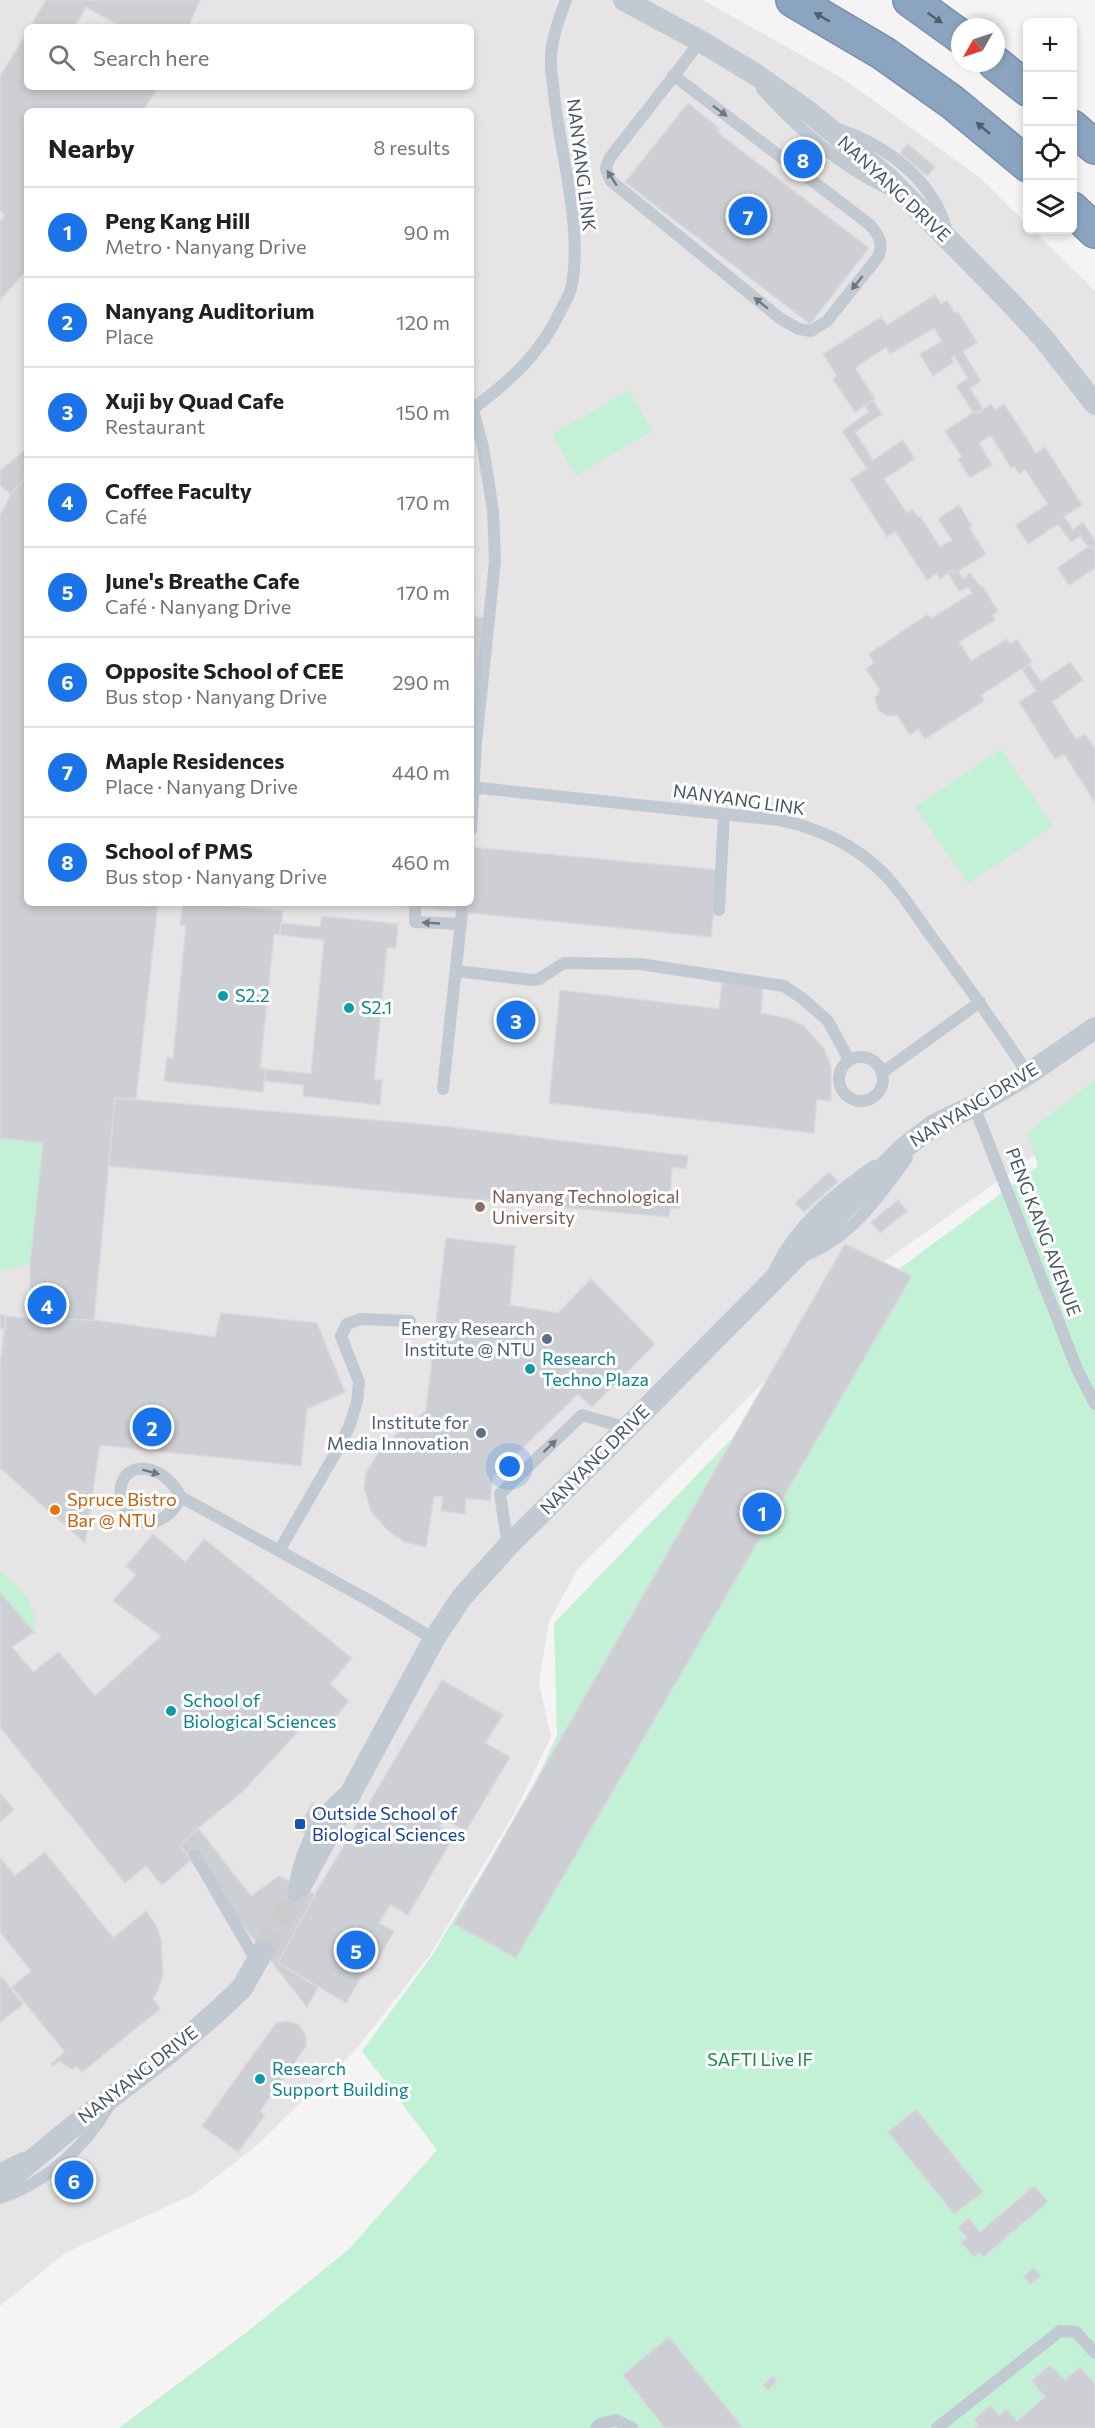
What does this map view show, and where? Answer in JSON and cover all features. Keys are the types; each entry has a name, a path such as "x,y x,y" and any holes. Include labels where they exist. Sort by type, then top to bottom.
{"highway":[{"path":"793,0 883,53 943,95 1023,161"},
{"path":"909,0 951,30"},
{"path":"1005,71 1023,85"},
{"path":"1077,132 1095,147"},
{"path":"1077,214 1095,231"}],"street":[{"name":"NANYANG DRIVE","path":"624,0 744,68 823,123 888,178 1044,339 1095,404"},
{"name":"NANYANG DRIVE","path":"298,1890 434,1639 462,1597 508,1546 904,1148 932,1126 974,1106 1028,1074 1095,1028"},
{"name":"NANYANG DRIVE","path":"0,2187 171,2051 220,2009 242,1988 260,1957"}],"lane":[{"name":"NANYANG LINK","path":"474,404 509,381 539,348 555,322 570,290 574,259 572,213 555,109 551,60 553,39 566,0"},
{"path":"673,75 869,224 878,234 882,247 878,257 827,321 811,331 799,329 782,320 611,182 606,169 609,159 673,75 700,41"},
{"path":"744,68 806,135 870,180 908,198"},
{"path":"823,123 860,136 896,158 921,182 936,204 944,221 948,239"},
{"name":"NANYANG LINK","path":"474,413 483,447 493,511 495,561 474,768"},
{"name":"NANYANG LINK","path":"474,788 779,820 807,826 844,843 884,874 980,1002 1028,1074"},
{"path":"719,910 724,814"},
{"path":"416,908 415,922 462,918 443,1089"},
{"path":"456,971 532,980 539,979 558,964 564,963 640,964 784,986 828,1021 849,1060"},
{"path":"883,1072 980,1002"},
{"path":"866,1056 877,1062 883,1072 884,1084 878,1094 868,1101 856,1101 846,1096 839,1086 839,1074 844,1063 854,1057 866,1056"},
{"name":"PENG KANG AVENUE","path":"974,1106 1077,1369 1095,1404"},
{"path":"792,1261 824,1248 847,1231 872,1207 932,1126"},
{"path":"765,1289 782,1254 802,1227 826,1202 846,1185 904,1148"},
{"path":"279,1551 339,1448 357,1402 359,1382 341,1336 346,1324 361,1319 410,1321"},
{"path":"508,1546 500,1494 582,1415 627,1428"},
{"path":"181,1497 176,1508 164,1518 153,1522 140,1522 132,1519 126,1510 122,1499 123,1478 127,1473 136,1469 147,1469 159,1473 171,1482 181,1497 434,1639"},
{"path":"195,1855 260,1957"},
{"path":"0,2198 43,2177 68,2158 91,2133 116,2094"},
{"path":"0,2169 20,2158 46,2149"},
{"path":"937,2428 1060,2331 1076,2332 1095,2353"},
{"path":"596,2428 600,2424 616,2420 633,2428"}],"shaded area":[{"name":"Nanyang Technological University","path":"0,0 703,0 842,78 979,177 1023,220 1023,234 1037,234 1095,291 1095,1107 1039,1152 882,1263 577,1570 549,1622 539,1682 551,1737 516,1810 430,1955 357,2048 256,2146 194,2194 65,2253 0,2306"}],"green space":[{"path":"629,390 652,431 576,475 552,435"},
{"path":"1001,749 1053,826 968,884 915,807"},
{"name":"SAFTI Live IF","path":"1095,1080 1095,2428 119,2428 247,2332 349,2249 437,2150 362,2051 431,1957 521,1814 557,1735 554,1623 887,1278 1038,1166 1027,1133"},
{"path":"0,1138 43,1143 30,1263 0,1272"},
{"path":"0,1570 21,1590 31,1604 35,1621 34,1632 0,1592"}],"building":[{"path":"46,0 200,0 189,24 117,24 86,7 77,24 32,24"},
{"path":"24,38 24,90 156,90 145,108 24,108 24,273 0,300 0,221 5,215 0,210 0,76"},
{"path":"688,103 719,128 717,130 722,136 869,248 810,324 625,182"},
{"path":"800,139 827,163 819,172 792,148"},
{"path":"908,144 935,167 927,176 900,153"},
{"path":"935,295 941,304 947,300 955,313 958,312 977,342 963,352 981,381 970,388 983,409 977,414 976,411 973,412 956,386 968,378 954,356 951,358 954,362 933,376 920,354 942,341 934,328 890,354 886,347 855,368 875,399 855,412 833,379 837,376 823,354 881,317 887,325"},
{"path":"873,400 882,414 855,432 873,460 903,440 915,459 884,479 907,513 912,509 918,517 920,516 940,547 952,540 938,519 959,505 972,526 969,528 986,554 954,574 952,570 940,579 936,573 927,580 895,531 887,537 850,479 867,469 842,431 869,412 865,406"},
{"path":"991,404 995,410 1004,404 1036,453 1045,447 1082,505 1064,516 1073,530 1083,522 1095,541 1095,547 1091,545 1088,547 1080,536 1071,542 1058,524 1028,544 1016,525 1048,504 1025,469 1019,474 1014,466 1011,468 991,435 979,443 992,465 970,478 958,459 962,457 945,431"},
{"path":"24,451 24,479 11,494 0,485 0,471"},
{"path":"24,479 24,906 158,906 136,1099 115,1098 94,1320 30,1319 30,1263 43,1143 0,1138 0,516 11,494"},
{"path":"1091,545 1095,547 1095,568 1069,585 1057,568"},
{"path":"952,570 954,574 958,571 963,579 970,573 982,586 998,611 992,615 995,620 959,642 971,661 1007,639 1010,644 1017,640 1032,662 981,695 984,701 925,739 918,729 910,735 897,715 887,716 878,710 875,698 880,690 866,669 874,663 869,654 927,615 932,618 972,593 968,587 959,591 948,573"},
{"path":"474,616 485,618 474,713"},
{"path":"1070,662 1083,680 1052,702 1076,739 1085,734 1095,749 1095,802 1064,754 1055,759 1019,702 1036,691 1022,669 1029,664 1041,682"},
{"path":"474,847 718,870 711,937 399,906 474,906"},
{"name":"S2.2","path":"183,906 234,906 283,911 280,935 274,934 260,1068 266,1069 263,1092 164,1081 167,1058 173,1058 186,925 180,925"},
{"name":"S2.1","path":"322,916 398,924 396,948 387,947 374,1080 382,1080 380,1105 303,1096 304,1085 264,1081 266,1069 311,1074 324,940 280,935 281,923 320,927"},
{"path":"722,983 763,987 761,1013 790,1019 803,1025 824,1049 831,1067 831,1101 817,1099 814,1133 549,1103 560,990 719,1009"},
{"path":"115,1098 443,1126 688,1156 686,1169 672,1167 670,1197 680,1198 679,1209 670,1208 669,1217 109,1166"},
{"path":"829,1172 838,1182 804,1212 795,1203"},
{"path":"898,1200 907,1211 880,1233 871,1222"},
{"name":"Research Techno Plaza","path":"446,1238 515,1246 510,1305 558,1313 591,1279 655,1344 592,1407 578,1394 493,1477 490,1501 466,1498 465,1514 441,1511 443,1497 434,1496 426,1547 405,1542 387,1530 371,1511 364,1488 366,1473 382,1446 426,1410"},
{"path":"845,1244 912,1276 516,1958 454,1924"},
{"path":"221,1313 317,1323 345,1392 307,1409 301,1466 100,1445 85,1543 0,1468 0,1365 6,1316 30,1319 94,1320 215,1337"},
{"path":"0,1314 6,1316 5,1330 0,1328"},
{"name":"School of Biological Sciences","path":"153,1534 185,1562 204,1539 352,1658 330,1684 349,1701 324,1732 309,1720 241,1793 180,1846 191,1860 162,1885 146,1866 125,1883 0,1727 0,1592 34,1632 12,1647 33,1672 59,1652 95,1696 161,1636 113,1601 136,1575 126,1566"},
{"path":"442,1680 503,1715 485,1743 510,1757 466,1831 444,1819 439,1827 454,1836 408,1915 390,1904 379,1923 394,1931 372,1970 367,1967 346,2003 278,1963 315,1894"},
{"path":"0,1793 14,1810 0,1822"},
{"path":"312,1803 320,1807 306,1834 298,1830"},
{"path":"198,1828 251,1896 279,1876 315,1894 278,1963 318,1987 307,2007 180,1846"},
{"path":"45,1852 113,1938 146,1911 161,1939 163,1973 153,1999 160,2009 82,2072 77,2066 71,2069 59,2061 53,2066 51,2064 65,2052 12,1987 31,1971 0,1932 0,1858 15,1876"},
{"path":"0,1975 23,2004 0,2022"},
{"name":"Research Support Building","path":"287,2021 299,2025 305,2034 306,2046 260,2111 265,2115 238,2152 202,2126 276,2023"},
{"path":"916,2109 983,2192 954,2214 888,2132"},
{"path":"77,2162 84,2170 58,2191 51,2183"},
{"path":"1034,2186 1048,2202 983,2257 979,2253 974,2257 961,2242 967,2238 958,2227 969,2218 980,2232"},
{"path":"1034,2268 1041,2276 1030,2285 1024,2277"},
{"path":"669,2337 743,2428 665,2428 623,2375"},
{"path":"1050,2365 1065,2380 1080,2367 1095,2384 1095,2428 975,2428 978,2425 974,2420 990,2405 999,2416 1006,2409 1017,2421 1045,2397 1032,2381"},
{"path":"772,2376 777,2381 768,2390 763,2385"}],"tunnel":[{"path":"263,1951 301,1885"}],"place":[{"name":"School of PMS","path":"803,159"},
{"name":"Maple Residences","path":"748,216"},
{"name":"S2.2","path":"223,996"},
{"name":"S2.1","path":"349,1008"},
{"name":"Xuji by Quad Cafe","path":"516,1020"},
{"name":"Nanyang Technological University","path":"480,1207"},
{"name":"Coffee Faculty","path":"47,1305"},
{"name":"Energy Research Institute @ NTU","path":"547,1339"},
{"name":"Research Techno Plaza","path":"530,1369"},
{"name":"Nanyang Auditorium","path":"152,1427"},
{"name":"Institute for Media Innovation","path":"481,1433"},
{"name":"Spruce Bistro Bar @ NTU","path":"55,1510"},
{"name":"Peng Kang Hill","path":"762,1512"},
{"name":"School of Biological Sciences","path":"171,1711"},
{"name":"Outside School of Biological Sciences","path":"300,1824"},
{"name":"June's Breathe Cafe","path":"356,1950"},
{"name":"Research Support Building","path":"260,2079"},
{"name":"Opposite School of CEE","path":"74,2180"}]}
